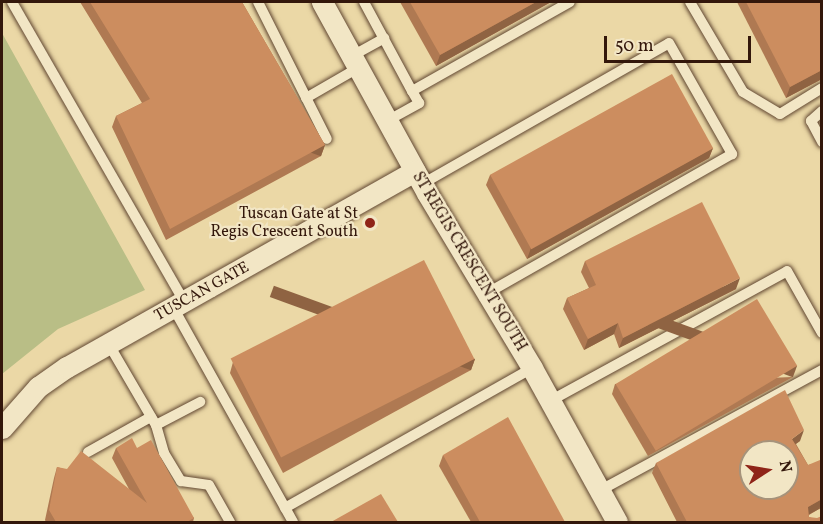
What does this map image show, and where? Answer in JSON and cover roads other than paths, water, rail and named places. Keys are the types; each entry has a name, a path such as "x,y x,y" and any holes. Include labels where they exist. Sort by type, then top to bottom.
{"street":[{"name":"ST REGIS CRESCENT SOUTH","path":"322,2 419,178 532,368 617,522"},
{"name":"TUSCAN GATE","path":"2,428 38,387 108,343 419,178"}],"lane":[{"path":"12,2 180,306 294,522"},
{"path":"258,2 327,139"},
{"path":"364,2 419,103 387,121"},
{"path":"412,91 570,2"},
{"path":"690,2 743,92 780,114 822,88"},
{"path":"306,98 384,38"},
{"path":"419,178 669,44 732,154 487,294"},
{"path":"822,111 811,121 822,142"},
{"path":"550,401 787,271 822,333"},
{"path":"108,343 153,421 164,453 181,481 209,485 230,522"},
{"path":"285,508 532,368"},
{"path":"599,491 822,370"},
{"path":"88,452 153,421 200,402"}],"place":[{"name":"Tuscan Gate at St Regis Crescent South","path":"370,223"}]}
